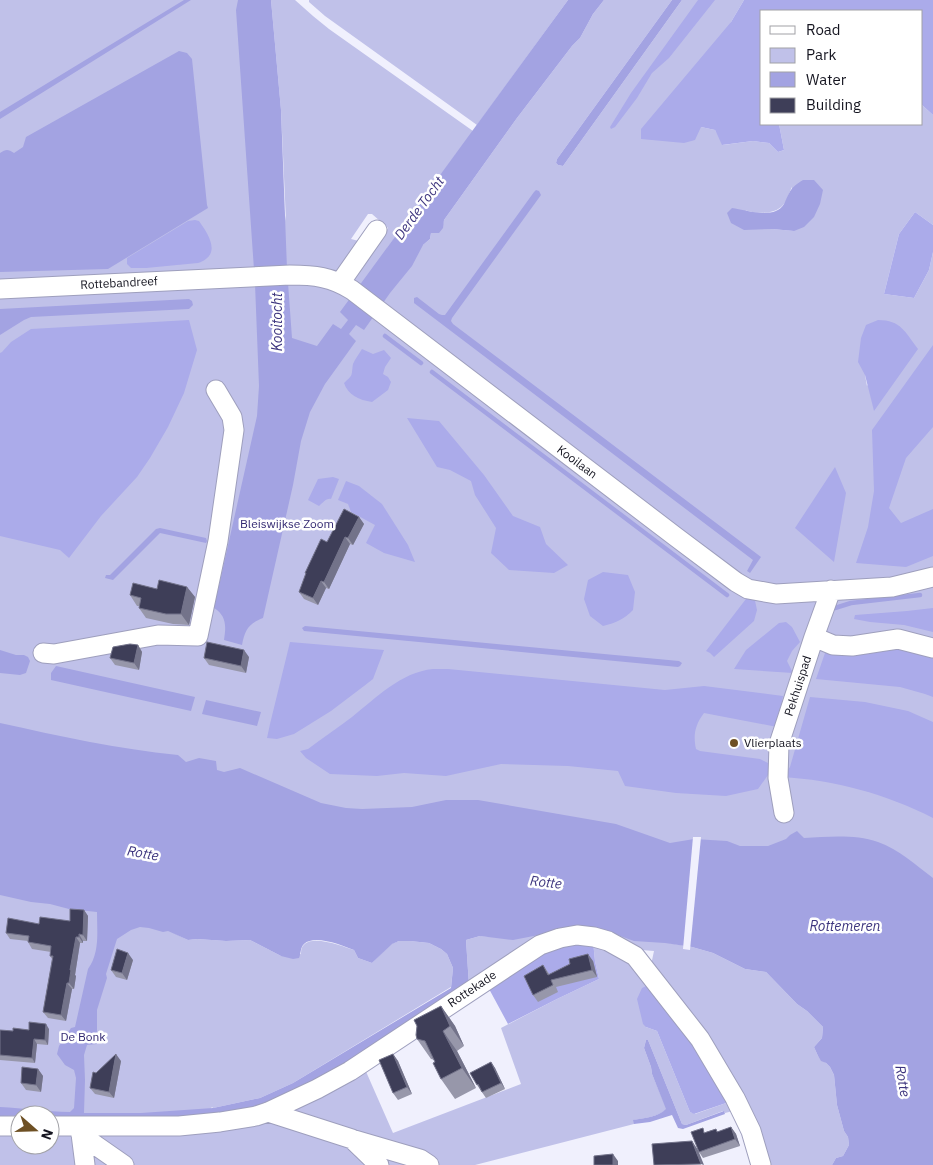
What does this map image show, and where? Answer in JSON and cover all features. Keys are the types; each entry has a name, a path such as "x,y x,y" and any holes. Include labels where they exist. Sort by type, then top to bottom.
{"street":[{"path":"346,287 377,230"},
{"name":"Kooilaan","path":"242,278 311,275 346,287 736,582 748,589 776,594 892,586 933,577"},
{"name":"Rottebandreef","path":"0,289 242,278"},
{"path":"44,653 54,654 158,635 198,636 218,541 234,430 232,416 216,390"},
{"name":"Pekhuispad","path":"784,813 778,778 779,744 831,590"},
{"path":"814,637 833,645 852,646 898,639 933,648"},
{"name":"Rottekade","path":"60,1127 81,1130 179,1126 220,1122 268,1112 350,1071 540,945 560,938 577,935 594,937 614,943 635,956 700,1039 736,1098 751,1131 760,1165"},
{"path":"268,1112 358,1151 379,1165"},
{"path":"81,1130 84,1165"},
{"path":"81,1130 124,1165"},
{"path":"358,1151 420,1158 429,1165"}],"green space":[{"name":"Bleiswijkse Zoom","path":"0,0 249,0 286,221 281,110 271,0 295,0 329,29 473,131 387,248 423,245 430,239 431,233 442,228 444,220 517,118 580,38 593,14 604,0 672,0 557,159 556,163 558,165 563,166 682,0 744,0 731,22 701,127 715,130 723,145 753,141 769,143 778,152 784,150 779,125 923,125 923,106 933,115 933,225 915,212 899,234 884,294 914,298 929,270 933,252 933,922 346,832 0,754","holes":["792,187 794,231 772,229 745,210 759,213 775,211 787,199","368,214 372,214 388,228 378,246 351,239","907,334 867,386 865,375"]},
{"path":"309,0 568,0 477,125 325,16"},
{"name":"De Bonk","path":"0,848 188,940 250,940 281,956 301,954 302,946 307,942 323,941 354,950 358,958 372,963 391,944 399,941 429,943 447,954 453,968 451,987 293,1083 260,1098 212,1107 202,1120 60,1116 60,1105 10,1105 10,1120 0,1120"},
{"path":"583,928 692,947 713,953 745,969 766,972 797,1004 823,1027 822,1038 814,1047 818,1056 830,1067 834,1075 837,1105 849,1145 843,1156 836,1158 832,1165 767,1165 651,965 654,951 641,950 598,933 469,986 466,940 480,936 536,935"},
{"path":"593,941 615,949 650,982 646,1027 657,1031 690,1112 695,1114 729,1102 733,1111 725,1113 723,1111 686,1125 682,1124 648,1040 646,1040 644,1048 652,1074 667,1109 663,1112 651,1117 634,1120 634,1124 475,1165 0,1165 0,1132 10,1132 10,1155 60,1155 60,1131 217,1127 364,1067 393,1133 521,1084 501,1028 599,979"}],"shaded area":[{"path":"698,0 715,0 669,58 652,73 637,98 615,127 611,129 610,127 631,93"},
{"path":"744,0 933,0 933,115 923,106 923,10 760,10 760,125 779,125 784,150 778,152 769,143 753,141 722,145 715,130 701,127 695,140 684,143 641,139 641,129 731,22"},
{"path":"915,212 933,225 933,252 929,270 914,298 884,294 899,234"},
{"path":"188,221 199,221 203,226 211,244 212,250 210,255 205,259 198,263 146,268 131,268 127,264 127,258"},
{"path":"189,320 197,350 184,393 168,427 137,477 101,516 69,558 60,550 0,536 0,353 11,342 31,329"},
{"path":"878,320 892,322 902,328 918,349 874,411 865,375 858,362 861,338 866,325"},
{"path":"933,345 933,427 906,458 889,508 901,523 933,509 933,556 906,567 856,563 868,527 874,491 872,430"},
{"path":"362,349 373,354 384,350 391,358 383,374 391,382 388,390 372,402 355,396 348,391 344,383 351,376 353,364"},
{"path":"407,418 439,421 484,475 513,516 540,527 546,544 568,565 554,573 509,570 491,553 496,528 475,495 471,481 450,470 437,467"},
{"path":"835,467 846,493 834,562 795,528"},
{"path":"333,477 339,479 331,499 326,500 319,506 308,500 318,479"},
{"path":"346,481 359,486 382,504 408,545 415,562 384,553 366,543 375,525 351,512 348,504 338,500"},
{"path":"603,572 628,575 635,592 633,610 620,620 603,626 590,616 584,599 588,580"},
{"path":"749,595 754,596 757,610 754,621 714,657 706,651"},
{"path":"933,608 933,632 904,625 854,619 855,615"},
{"path":"786,622 792,627 800,642 792,651 787,661 793,673 734,669 746,650 779,623"},
{"path":"290,642 384,650 373,679 331,711 294,734 277,739 267,738 270,724"},
{"path":"902,647 933,657 933,697 900,687 816,679 825,653"},
{"path":"433,669 665,690 704,686 783,696 777,727 704,713 696,730 696,749 760,759 768,763 768,775 758,789 726,796 676,793 625,786 618,771 568,766 501,764 446,776 404,773 377,776 330,774 306,758 300,751 308,749 400,680 421,671"},
{"path":"810,697 865,702 908,711 933,722 933,818 879,795 821,781 782,777 790,767"},
{"path":"593,941 599,979 508,1024 488,987 548,947"},
{"path":"648,985 684,1027 729,1102 694,1114 690,1112 657,1031 643,1024 637,999 642,988"}],"water":[{"path":"184,0 191,0 0,119 0,112"},
{"path":"238,0 271,0 281,110 287,269 292,338 317,346 333,324 341,329 348,320 340,312 568,0 604,0 593,14 580,38 517,118 444,220 443,228 439,233 431,233 430,239 423,245 412,266 364,330 356,325 349,334 356,341 325,384 310,412 301,441 263,618 248,628 242,645 224,640 225,626 223,618 214,608 257,416 259,386 255,284 236,10"},
{"path":"672,0 682,0 563,166 558,165 556,163 557,159"},
{"path":"179,51 187,53 192,59 208,208 108,269 0,272 0,153 7,150 14,153 23,147 26,137"},
{"path":"803,180 814,180 823,190 820,204 814,217 804,227 794,231 772,229 744,230 731,223 727,213 732,208 760,213 774,212 780,209 789,193"},
{"path":"536,190 541,195 451,321 761,557 750,573 747,571 753,560 414,303 414,298 417,297 439,314 445,315"},
{"path":"189,299 193,305 189,309 31,317 0,335 0,309"},
{"path":"160,528 206,538 207,541 206,543 160,533 113,580 105,578 156,529"},
{"path":"305,626 679,661 682,663 678,667 304,631 302,628"},
{"path":"0,650 28,657 30,661 26,673 20,675 0,673"},
{"path":"56,666 195,697 191,711 51,680 51,673"},
{"path":"206,700 261,712 257,726 202,714"},
{"path":"0,723 111,746 178,755 186,762 199,758 216,761 217,770 224,772 240,768 321,803 346,808 412,807 446,800 478,800 616,824 670,843 694,839 727,841 740,846 768,846 786,839 797,831 804,838 850,837 869,839 900,853 933,878 933,1165 832,1165 836,1158 843,1156 849,1145 837,1105 834,1075 830,1067 821,1061 814,1047 822,1038 823,1027 797,1004 766,972 745,969 713,953 692,947 634,941 612,933 549,933 513,940 480,936 466,940 469,986 341,1067 262,1105 219,1114 179,1117 60,1118 60,1111 70,1112 74,1108 76,1078 74,1070 65,1065 57,1054 59,1046 71,1028 75,1027 88,969 96,949 97,912 31,902 0,895","holes":["140,927 163,932 168,931 188,940 250,940 281,956 293,959 299,958 304,944 309,941 322,940 354,950 358,958 372,963 392,944 399,941 429,943 447,954 453,968 451,988 293,1083 260,1098 213,1108 141,1113 84,1113 84,1055 87,1045 97,1044 97,1010 117,939 131,930"]},
{"path":"646,1040 648,1040 682,1124 686,1125 724,1111 725,1114 683,1129 678,1128 672,1115 650,1122 634,1124 633,1120 647,1118 666,1109 644,1048"},
{"path":"0,1107 10,1108 10,1116 0,1116"}],"pier":[{"path":"693,837 701,837 690,950 683,949"}],"building":[{"path":"344,509 359,517 348,538 345,537 324,582 321,581 313,598 299,592 305,573 321,539 327,542"},
{"path":"159,580 187,587 181,614 166,614 139,608 141,598 130,595 133,583 157,589"},
{"path":"207,642 244,650 241,666 204,658"},
{"path":"130,644 138,645 134,663 110,658 113,647"},
{"path":"70,909 84,910 83,935 79,934 79,937 76,937 69,983 67,983 61,1015 43,1012 53,956 50,956 51,946 28,942 29,936 6,933 8,918 39,924 40,917 70,921"},
{"path":"117,949 128,953 122,973 111,970"},
{"path":"588,954 592,970 551,980 553,985 533,995 524,976 543,965 548,975 570,964 569,959"},
{"path":"441,1006 450,1026 443,1031 462,1068 441,1079 425,1041 417,1039 417,1026 414,1020"},
{"path":"29,1022 46,1024 45,1040 34,1039 32,1058 0,1055 0,1030 13,1031 13,1028 29,1030"},
{"path":"116,1054 109,1092 90,1088 93,1072 96,1073"},
{"path":"393,1054 407,1087 393,1093 379,1060"},
{"path":"491,1062 501,1083 482,1092 470,1073"},
{"path":"22,1067 38,1069 36,1085 21,1083"},
{"path":"731,1127 735,1139 699,1152 691,1132 703,1128 704,1133 716,1129 717,1132"},
{"path":"692,1141 701,1164 654,1165 652,1144"},
{"path":"613,1154 613,1165 594,1165 594,1156"}],"waterway":[{"path":"385,336 421,363"},
{"path":"432,372 727,595"},
{"path":"835,608 851,603 920,595"}],"place":[{"name":"Vlierplaats","path":"734,743"}],"water label":[{"name":"Derde Tocht","path":"419,208"},
{"name":"Kooitocht","path":"277,322"},
{"name":"Rotte","path":"143,853"},
{"name":"Rotte","path":"546,882"},
{"name":"Rottemeren","path":"845,926"},
{"name":"Rotte","path":"903,1081"}]}
